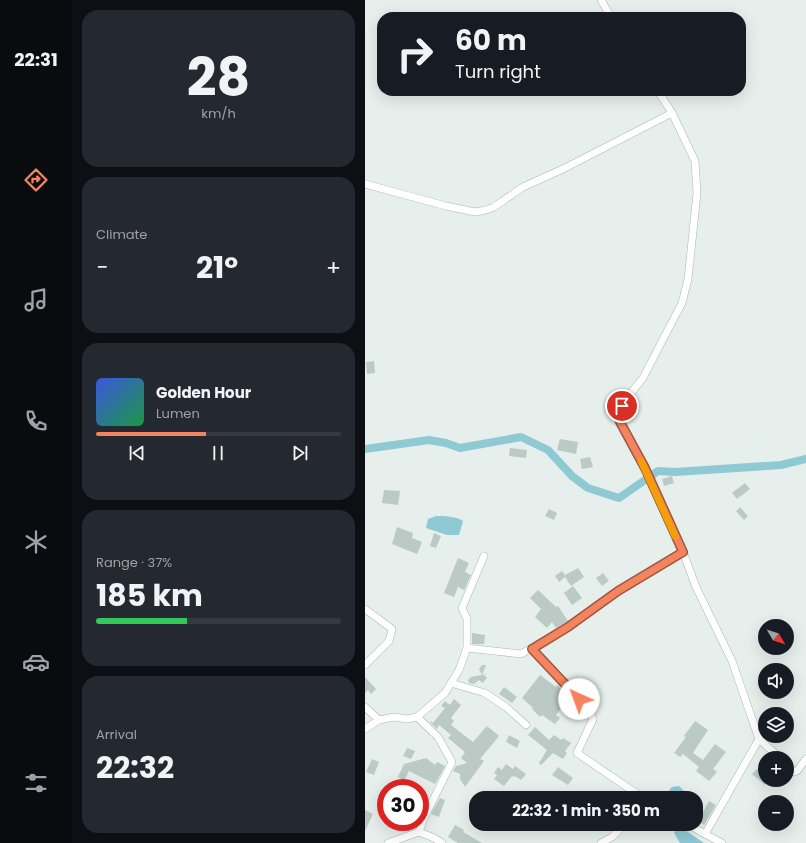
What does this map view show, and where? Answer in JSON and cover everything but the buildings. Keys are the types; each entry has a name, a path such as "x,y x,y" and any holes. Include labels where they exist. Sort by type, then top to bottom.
{"street":[{"path":"601,0 608,12"},
{"path":"661,96 695,161 697,193 689,279 682,303 643,378 619,411 620,422 645,468 683,552 696,587 732,661 758,736"},
{"path":"365,184 446,206 475,212 486,210 494,207 523,187 563,169 671,113"},
{"path":"467,648 521,654 568,627 618,591 683,552"},
{"path":"365,729 379,720 394,717 407,719 417,717 445,692 459,670 467,648 467,619 462,608 484,556"},
{"path":"365,609 392,629 389,641 365,665"},
{"path":"532,649 588,709 593,719 577,753 633,791"},
{"path":"451,683 485,693 506,707 526,725"},
{"path":"365,706 379,720"},
{"path":"417,717 438,737 452,762 423,820 419,832"},
{"path":"705,834 758,741"},
{"path":"763,743 772,751"},
{"path":"794,772 797,771 806,759"},
{"path":"601,843 612,837 618,831"},
{"path":"700,831 722,843"},
{"path":"388,843 419,832 442,843"}],"water":[{"path":"436,516 453,517 463,521 459,535 447,535 426,528 428,519"},
{"path":"679,786 684,791 669,791 672,787"},
{"path":"675,831 686,831 704,843 680,843 674,833"}],"waterway":[{"path":"365,449 429,440 446,443 460,448 521,437 548,450 572,476 588,488 619,498 658,471 675,472 781,465 806,459"}],"slow traffic":[{"path":"641,461 675,536"}],"route":[{"path":"579,699 532,649 568,627 618,591 683,552 645,468 620,422 618,416 622,406"}]}
